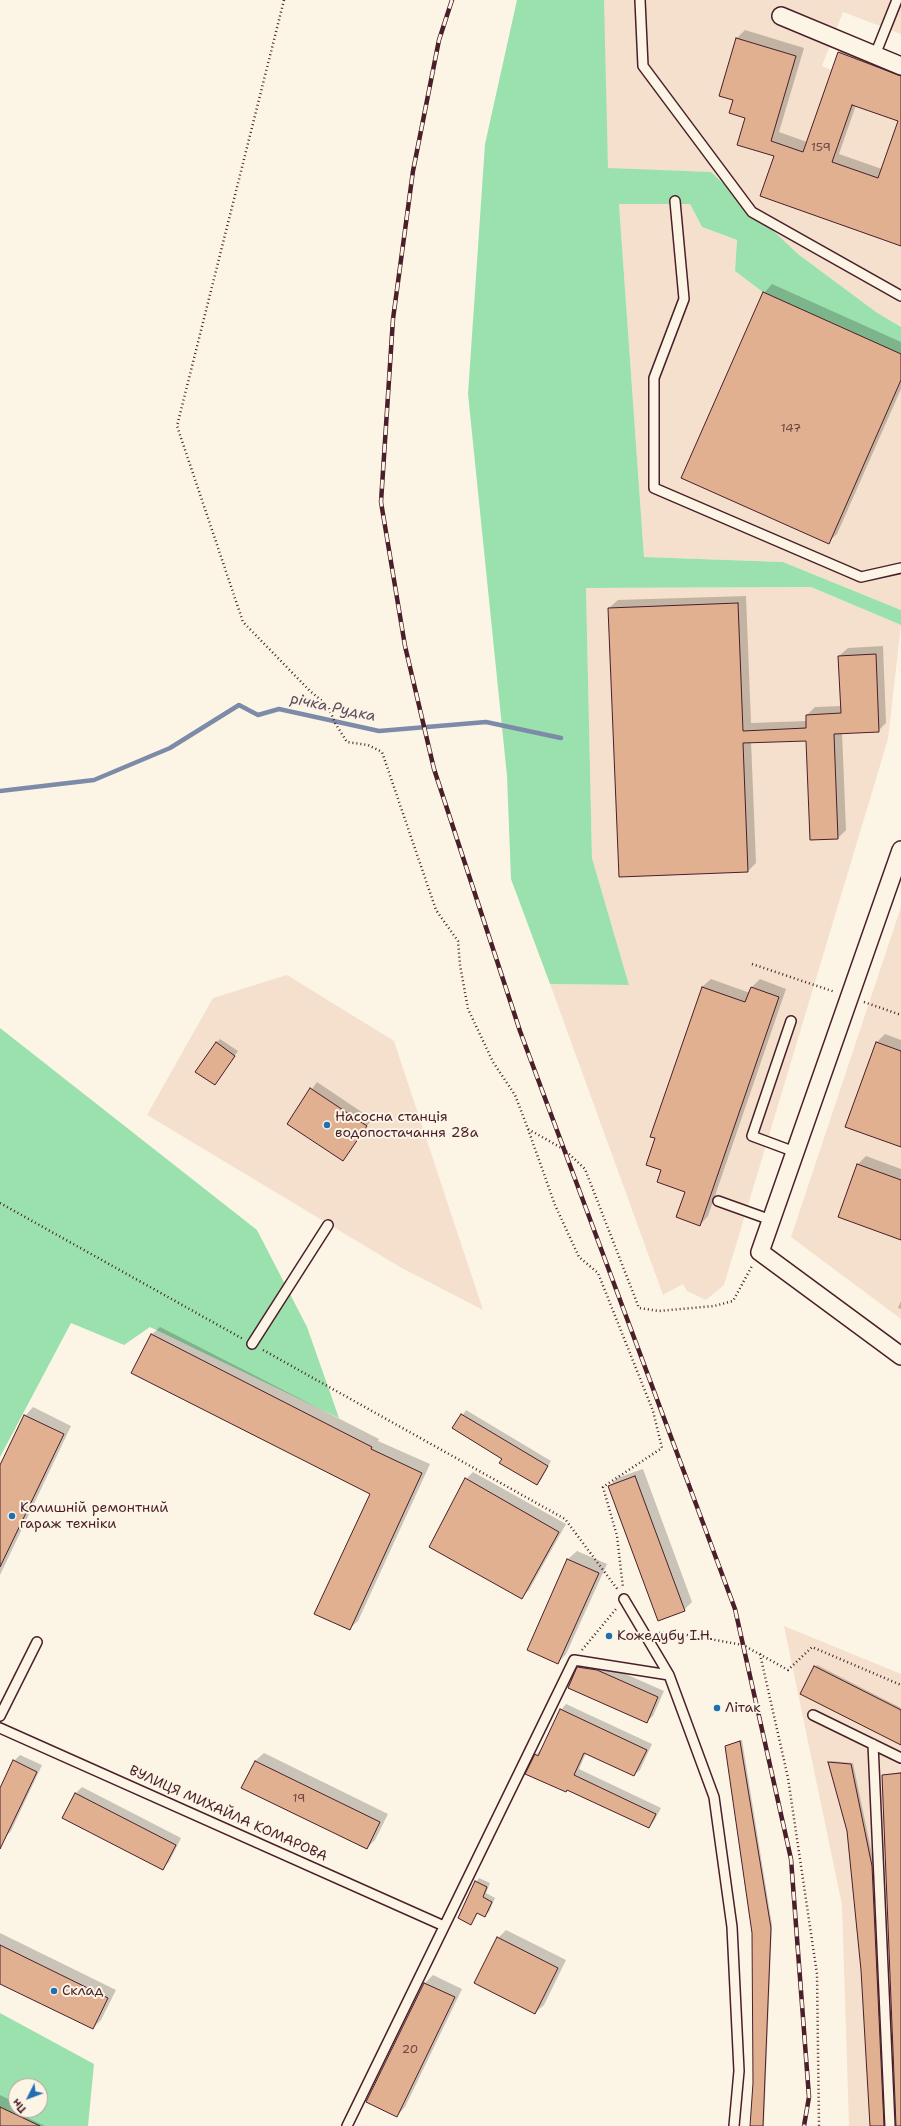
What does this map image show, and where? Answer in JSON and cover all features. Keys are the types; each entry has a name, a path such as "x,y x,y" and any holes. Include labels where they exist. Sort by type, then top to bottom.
{"street":[{"path":"781,16 901,66"},
{"path":"901,850 760,1252 901,1356"}],"lane":[{"path":"640,0 643,66 752,212 901,296"},
{"path":"875,55 897,0"},
{"path":"675,201 684,299 654,378 654,488 862,577 901,568"},
{"path":"791,1021 752,1136 795,1152"},
{"path":"718,1201 771,1220"},
{"path":"252,1344 328,1225"},
{"path":"624,1599 668,1676 714,1797 732,1927 739,2070 734,2126"},
{"path":"0,1716 37,1642"},
{"path":"347,2126 574,1660 668,1676"},
{"path":"813,1715 901,1758"},
{"name":"ВУЛИЦЯ МИХАЙЛА КОМАРОВА","path":"0,1728 444,1926"},
{"path":"873,1744 890,2126"}],"path":[{"path":"284,0 176,426 243,622 310,691 328,706 335,723 347,742 368,745 382,752 436,910 458,941 460,965 468,1009 493,1062 515,1095 554,1205 579,1257 598,1273 653,1411 662,1448 603,1487 616,1536 624,1599 574,1660"},
{"path":"752,964 836,992"},
{"path":"858,1000 901,1015"},
{"path":"528,1129 565,1150 586,1169 639,1308 659,1311 714,1306 733,1301 760,1252"},
{"path":"0,1203 565,1519 624,1599"},
{"path":"644,1634 676,1633 743,1645 788,1670 812,1647 901,1685"},
{"path":"760,1654 788,1778 817,1974 819,2126"}],"shaded area":[{"path":"601,0 901,0 901,34 843,12 822,66 901,99 901,327 876,312 798,254 711,172 608,169"},
{"path":"619,204 690,204 702,227 737,240 735,271 901,354 901,610 783,562 644,557"},
{"path":"811,587 901,625 888,739 724,1285 706,1300 687,1291 683,1284 663,1295 550,984 629,985 592,858 586,588"},
{"path":"901,907 901,1319 791,1237"},
{"path":"287,975 394,1041 483,1310 400,1267 147,1115 213,998"},
{"path":"784,1626 901,1674 901,2126 849,2126 842,1905"}],"green space":[{"path":"517,0 604,0 608,168 711,172 798,254 876,312 901,327 901,355 763,292 735,271 737,240 702,227 690,204 619,204 644,557 783,562 901,610 901,625 811,587 586,588 592,858 629,985 550,984 511,879 507,776 468,394 485,144"},
{"path":"0,1028 257,1230 307,1327 339,1418 150,1327 124,1345 71,1323 0,1457"},
{"path":"0,2013 94,2064 88,2126 0,2126"}],"building":[{"path":"736,38 796,56 771,141 803,152 838,52 901,76 901,246 760,196 774,156 737,145 745,118 729,113 733,100 719,96","holes":["852,105 898,121 878,178 832,162"]},
{"path":"763,292 901,354 901,380 829,544 681,478"},
{"path":"738,603 743,731 806,728 806,715 841,713 838,656 876,654 879,732 834,734 838,839 810,840 806,741 743,743 748,872 619,877 608,608"},
{"path":"702,987 745,1002 751,987 779,997 700,1226 676,1217 685,1192 657,1182 661,1170 646,1165 655,1138 650,1137"},
{"path":"216,1042 235,1056 215,1085 195,1072"},
{"path":"876,1042 901,1051 901,1147 845,1127"},
{"name":"Насосна станція водопостачання 28а","path":"310,1088 367,1126 343,1161 287,1124"},
{"path":"857,1164 901,1180 901,1240 838,1217"},
{"path":"151,1334 372,1447 371,1449 422,1473 350,1630 314,1614 370,1494 131,1373"},
{"path":"461,1414 548,1466 537,1485 499,1463 502,1459 452,1428"},
{"name":"Колишній ремонтний гараж техніки","path":"24,1415 64,1434 0,1567 0,1465"},
{"path":"635,1476 685,1611 658,1621 608,1486"},
{"path":"465,1478 559,1532 522,1599 429,1547"},
{"path":"567,1559 599,1573 558,1664 527,1650"},
{"path":"814,1666 901,1710 901,1745 800,1694"},
{"path":"577,1667 597,1670 658,1697 647,1723 568,1688"},
{"path":"560,1709 647,1750 634,1776 584,1753 574,1775 656,1814 649,1828 567,1790 566,1792 525,1774 535,1754 538,1756"},
{"path":"740,1741 771,1928 763,2126 750,2126 753,2083 752,1933 725,1746"},
{"path":"13,1760 37,1772 0,1849 0,1788"},
{"path":"255,1761 380,1822 367,1849 241,1788"},
{"path":"828,1762 851,1764 872,1866 884,2126 870,2126 861,1970 847,1831"},
{"path":"901,1773 901,2126 896,2126 882,1775"},
{"path":"75,1793 176,1845 163,1870 62,1818"},
{"path":"475,1881 487,1887 483,1897 492,1902 485,1917 477,1913 471,1925 458,1918"},
{"path":"497,1937 558,1968 535,2014 474,1983"},
{"name":"Склад","path":"0,1945 108,1998 93,2029 0,1984"},
{"path":"424,1983 455,1997 397,2117 366,2102"},
{"path":"0,2107 8,2111 8,2118 23,2118 40,2126 0,2126"}],"waterway":[{"name":"річка Рудка","path":"0,791 94,780 170,748 239,705 258,715 279,709 379,731 486,722 561,738"}],"railway":[{"path":"452,0 439,40 413,171 393,319 381,502 405,646 434,769 520,1031 735,1609 791,1859 809,2097 804,2126"}],"place":[{"name":"Насосна станція водопостачання 28а","path":"327,1125"},
{"name":"Колишній ремонтний гараж техніки","path":"12,1516"},
{"name":"Кожедубу І.Н.","path":"609,1636"},
{"name":"Літак","path":"717,1708"},
{"name":"Склад","path":"54,1991"}]}
